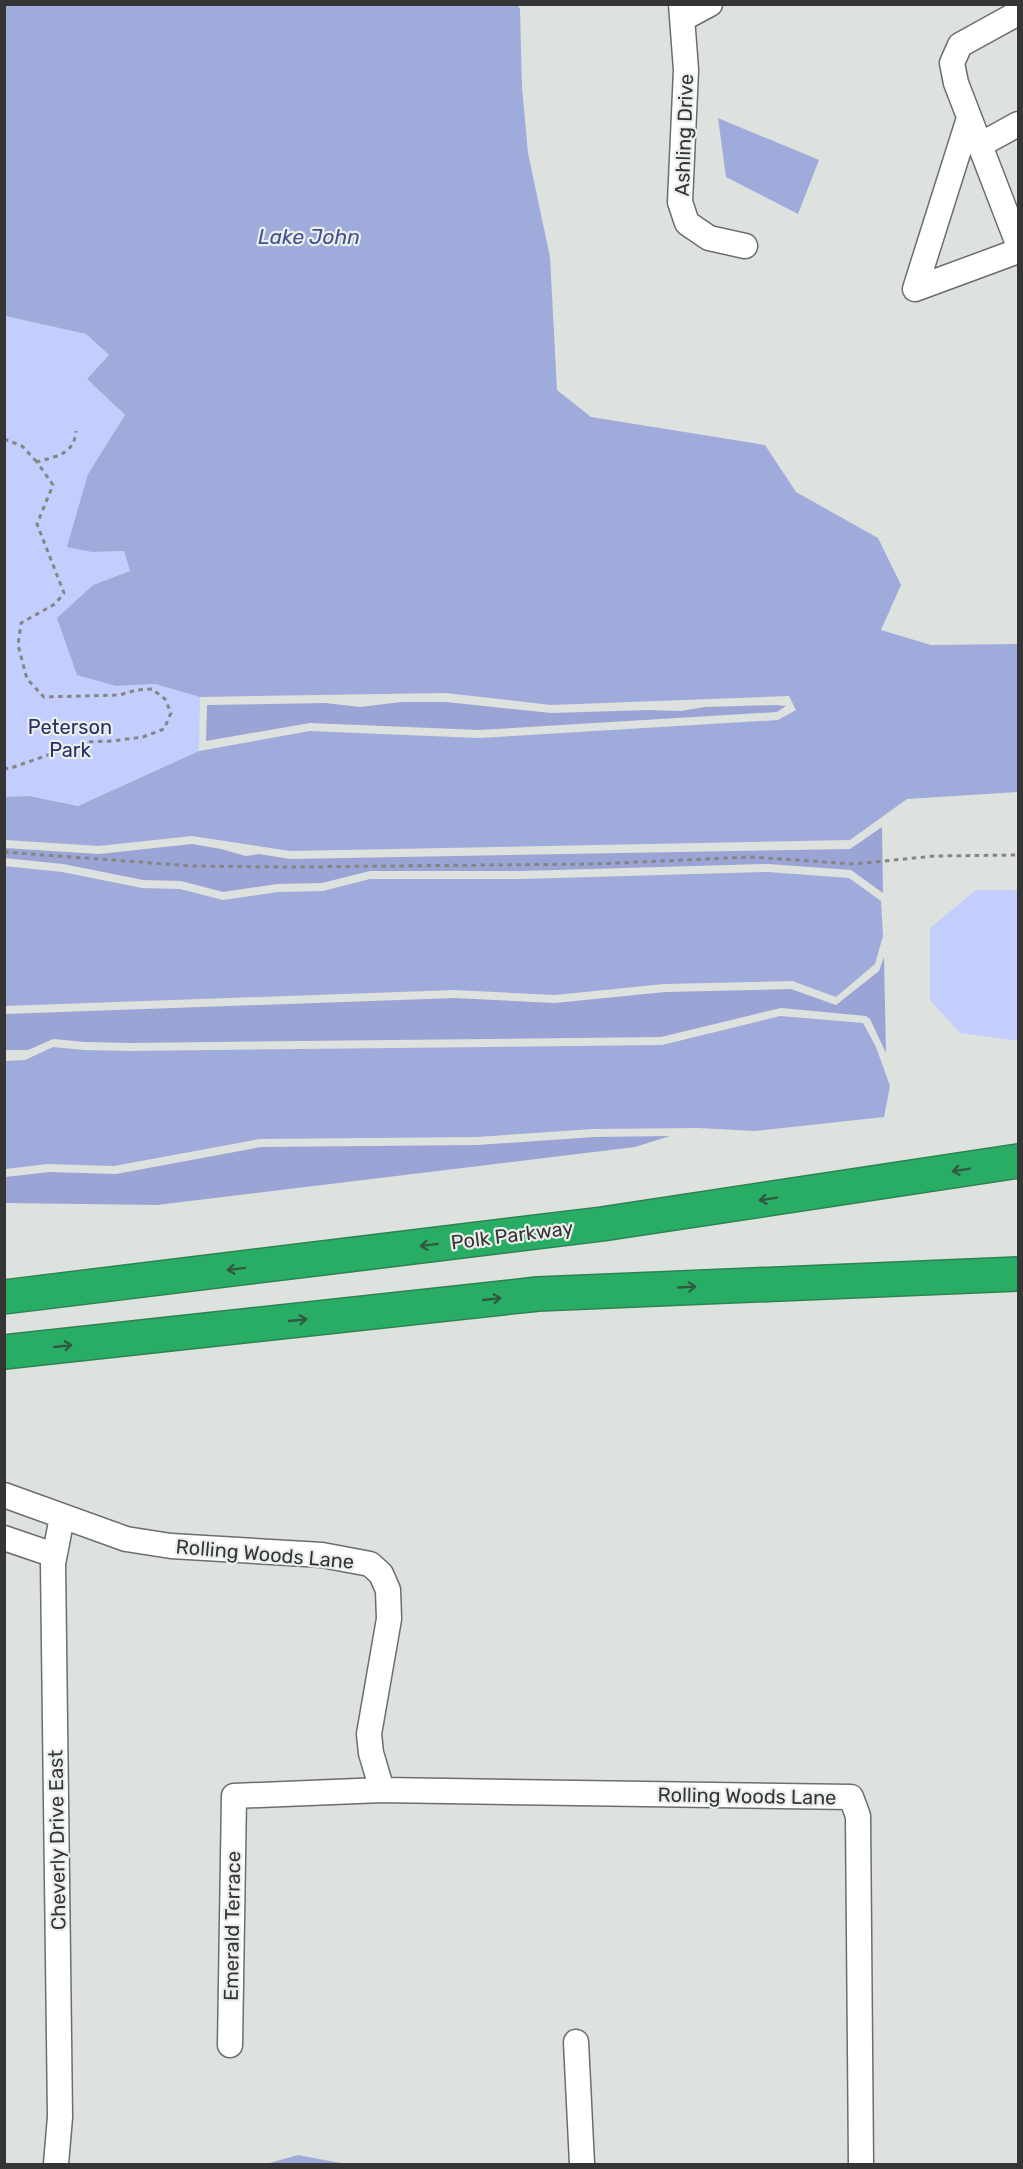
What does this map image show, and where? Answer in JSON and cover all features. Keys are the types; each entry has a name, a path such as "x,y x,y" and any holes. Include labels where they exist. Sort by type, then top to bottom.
{"highway":[{"name":"Polk Parkway","path":"4,1297 602,1224 1018,1161"},
{"path":"4,1352 538,1294 1018,1274"}],"street":[{"path":"683,11 710,4"},
{"name":"Ashling Drive","path":"683,11 686,70 680,202 687,224 709,238 745,246"},
{"path":"1018,14 960,45 952,63 956,84 1018,244"},
{"path":"969,118 915,289 1018,252"},
{"path":"980,145 1018,124"},
{"name":"Rolling Woods Lane","path":"4,1495 126,1539 171,1546 322,1555 370,1564 381,1574 388,1590 389,1620 369,1734 371,1753 382,1790"},
{"name":"Cheverly Drive East","path":"56,2164 60,2117 54,1555 62,1517"},
{"path":"4,1538 54,1555"},
{"name":"Rolling Woods Lane","path":"234,1807 234,1796 382,1790 851,1797 858,1816 861,2164"},
{"name":"Emerald Terrace","path":"230,2045 234,1807"},
{"path":"576,2042 582,2164"}],"path":[{"path":"37,462 66,453 75,440 76,431"},
{"path":"4,439 22,446 53,485 37,524 64,593 55,604 21,623 18,645 27,679 44,697 119,695 152,689 165,699 171,713 164,729 142,736 112,741 85,742 8,769 4,767"},
{"path":"4,852 181,866 286,867 594,864 753,857 853,864 935,856 1018,855"}],"green space":[{"name":"Peterson Park","path":"5,316 86,334 109,355 87,379 125,415 88,474 92,552 124,551 130,571 93,585 116,686 155,684 200,697 199,751 78,806 29,796 5,797"},
{"path":"976,890 1018,890 1018,1041 960,1033 930,1000 930,928"}],"shaded area":[{"path":"401,702 446,702 551,713 680,711 705,707 786,706 777,712 479,730 310,723 206,741 207,705 325,703 360,707"},
{"path":"882,827 883,893 851,870 768,864 522,871 370,871 322,883 277,884 223,892 181,881 143,880 63,864 4,858 5,848 99,854 192,844 246,856 259,854 290,859 850,849"},
{"path":"884,957 886,1053 870,1019 866,1016 781,1008 661,1037 130,1043 53,1039 28,1050 5,1050 5,1014 454,998 555,1003 665,992 791,989 836,1005 879,971"},
{"path":"670,1136 635,1147 157,1205 5,1203 5,1177 49,1172 116,1174 261,1147 477,1145 594,1137"}],"water":[{"name":"Lake John","path":"5,4 517,5 520,9 522,87 528,153 550,257 557,390 591,417 765,445 796,492 878,538 901,585 881,630 931,645 1018,644 1018,792 907,799 850,840 290,851 192,836 99,846 5,840 5,797 29,796 78,806 199,751 310,731 479,738 778,720 796,710 789,696 551,705 446,693 200,697 155,684 116,686 77,675 57,618 93,585 130,571 124,551 92,552 67,547 88,474 125,415 87,379 109,355 86,334 5,316"},
{"path":"718,118 819,160 798,214 726,177"},
{"path":"4,866 62,872 142,888 180,889 223,900 278,892 323,891 370,879 522,879 768,872 849,878 881,901 883,936 875,964 836,997 792,981 664,984 555,995 454,990 5,1006"},
{"path":"780,1016 863,1023 876,1047 890,1086 884,1117 755,1131 698,1128 593,1129 477,1137 260,1139 114,1166 48,1164 5,1169 5,1061 25,1060 53,1047 130,1051 662,1045"},
{"path":"298,2155 346,2164 266,2164"}]}
